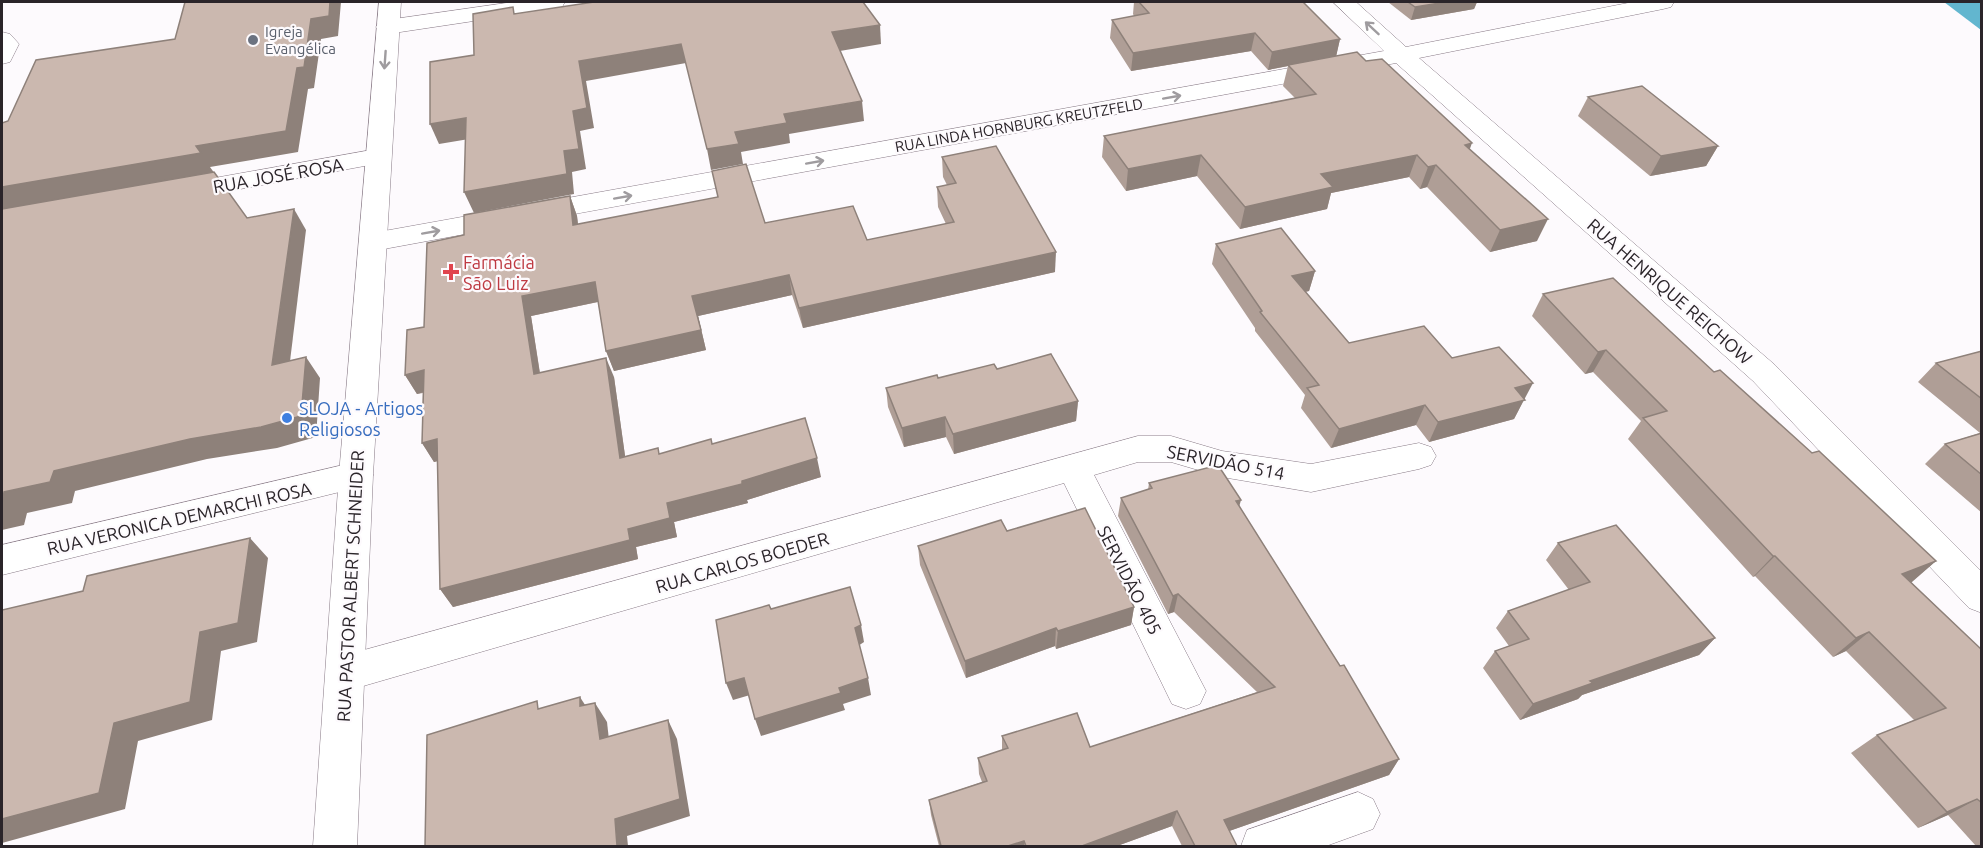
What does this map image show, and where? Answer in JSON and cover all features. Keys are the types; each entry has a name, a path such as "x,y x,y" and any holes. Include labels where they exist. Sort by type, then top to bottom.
{"street":[{"path":"388,15 485,2"},
{"path":"388,15 554,2"},
{"name":"RUA HENRIQUE REICHOW","path":"1344,2 1401,55 1764,373 1982,597"},
{"name":"RUA LINDA HORNBURG KREUTZFELD","path":"373,242 1401,55 1663,2"},
{"name":"RUA PASTOR ALBERT SCHNEIDER","path":"335,846 356,475 388,15"},
{"path":"2,39 8,44 2,57"},
{"name":"RUA JOSÉ ROSA","path":"162,195 377,158"},
{"name":"SERVIDÃO 514","path":"1138,449 1171,449 1222,464 1311,477 1419,456"},
{"name":"RUA CARLOS BOEDER","path":"346,673 1138,449"},
{"name":"SERVIDÃO 405","path":"1074,468 1186,691"},
{"name":"RUA VERONICA DEMARCHI ROSA","path":"2,560 356,475"},
{"path":"1263,846 1358,814"}],"water":[{"path":"1944,2 1981,2 1981,30"}],"building":[{"path":"185,2 330,2 329,16 311,19 304,67 297,68 286,131 196,146 201,153 2,187 2,123 8,121 36,60 175,39"},
{"path":"594,2 863,2 880,25 832,32 862,101 784,114 787,123 735,132 739,144 707,149 681,44 579,61 587,108 573,111 579,149 564,151 567,174 464,192 466,118 430,124 430,62 474,55 473,14 513,7 514,14"},
{"path":"1139,2 1303,2 1340,39 1272,52 1255,33 1133,53 1112,20 1149,13"},
{"path":"1408,2 1446,2 1415,7"},
{"path":"1357,52 1366,61 1382,59 1472,143 1465,145 1548,219 1500,230 1436,165 1428,167 1417,155 1321,174 1333,187 1245,207 1201,155 1128,169 1104,136 1316,94 1288,65"},
{"path":"1642,86 1718,146 1661,156 1588,97"},
{"path":"996,146 1056,252 799,308 789,275 692,296 701,330 606,351 595,282 522,296 534,374 606,358 620,458 658,448 659,454 711,439 712,444 805,418 817,458 742,481 742,484 667,503 670,518 628,529 630,540 440,589 437,439 422,443 424,370 405,375 407,330 424,327 427,243 464,235 464,215 570,196 573,225 718,197 712,171 746,164 765,223 853,206 867,240 954,222 937,187 956,183 942,157"},
{"path":"214,172 247,218 294,209 272,365 306,357 301,416 261,427 190,439 54,471 50,482 4,492 2,503 2,209"},
{"path":"1281,228 1315,271 1292,276 1349,343 1424,326 1452,358 1499,347 1533,383 1515,388 1525,400 1438,422 1425,405 1339,429 1307,388 1319,385 1260,312 1262,311 1216,244"},
{"path":"1613,278 1714,372 1720,370 1812,453 1819,451 1936,561 1902,574 1982,650 1982,803 1977,799 1947,812 1877,735 1946,708 1869,632 1856,638 1773,556 1643,418 1667,411 1606,350 1598,352 1543,294"},
{"path":"1982,351 1982,399 1936,363"},
{"path":"1051,354 1078,401 953,434 945,417 902,428 886,388 994,364 997,369"},
{"path":"1982,433 1982,475 1945,444"},
{"path":"1218,465 1241,500 1236,501 1340,666 1344,665 1399,759 1224,820 1237,846 1195,846 1177,811 1082,846 1026,846 1024,841 1008,846 941,846 929,800 987,781 978,758 1008,748 1002,736 1077,713 1090,747 1275,687 1178,594 1173,596 1121,498 1152,488 1149,483"},
{"path":"1085,508 1134,607 1058,631 1056,628 965,661 918,546 1001,520 1007,531"},
{"path":"1616,525 1715,638 1590,681 1593,683 1533,704 1495,651 1529,639 1508,611 1590,582 1558,543"},
{"path":"250,538 238,623 200,632 190,702 114,723 99,793 2,819 2,610 83,591 87,576"},
{"path":"850,587 861,625 855,628 868,678 839,688 841,693 755,719 744,678 726,683 716,620 769,605 771,609"},
{"path":"580,697 580,706 595,703 600,739 668,720 680,799 615,819 617,846 425,846 427,735 537,701 538,709"}],"place":[{"name":"Igreja Evangélica","path":"253,40"},
{"name":"Farmácia São Luiz","path":"451,272"},
{"name":"SLOJA - Artigos Religiosos","path":"287,418"}]}
